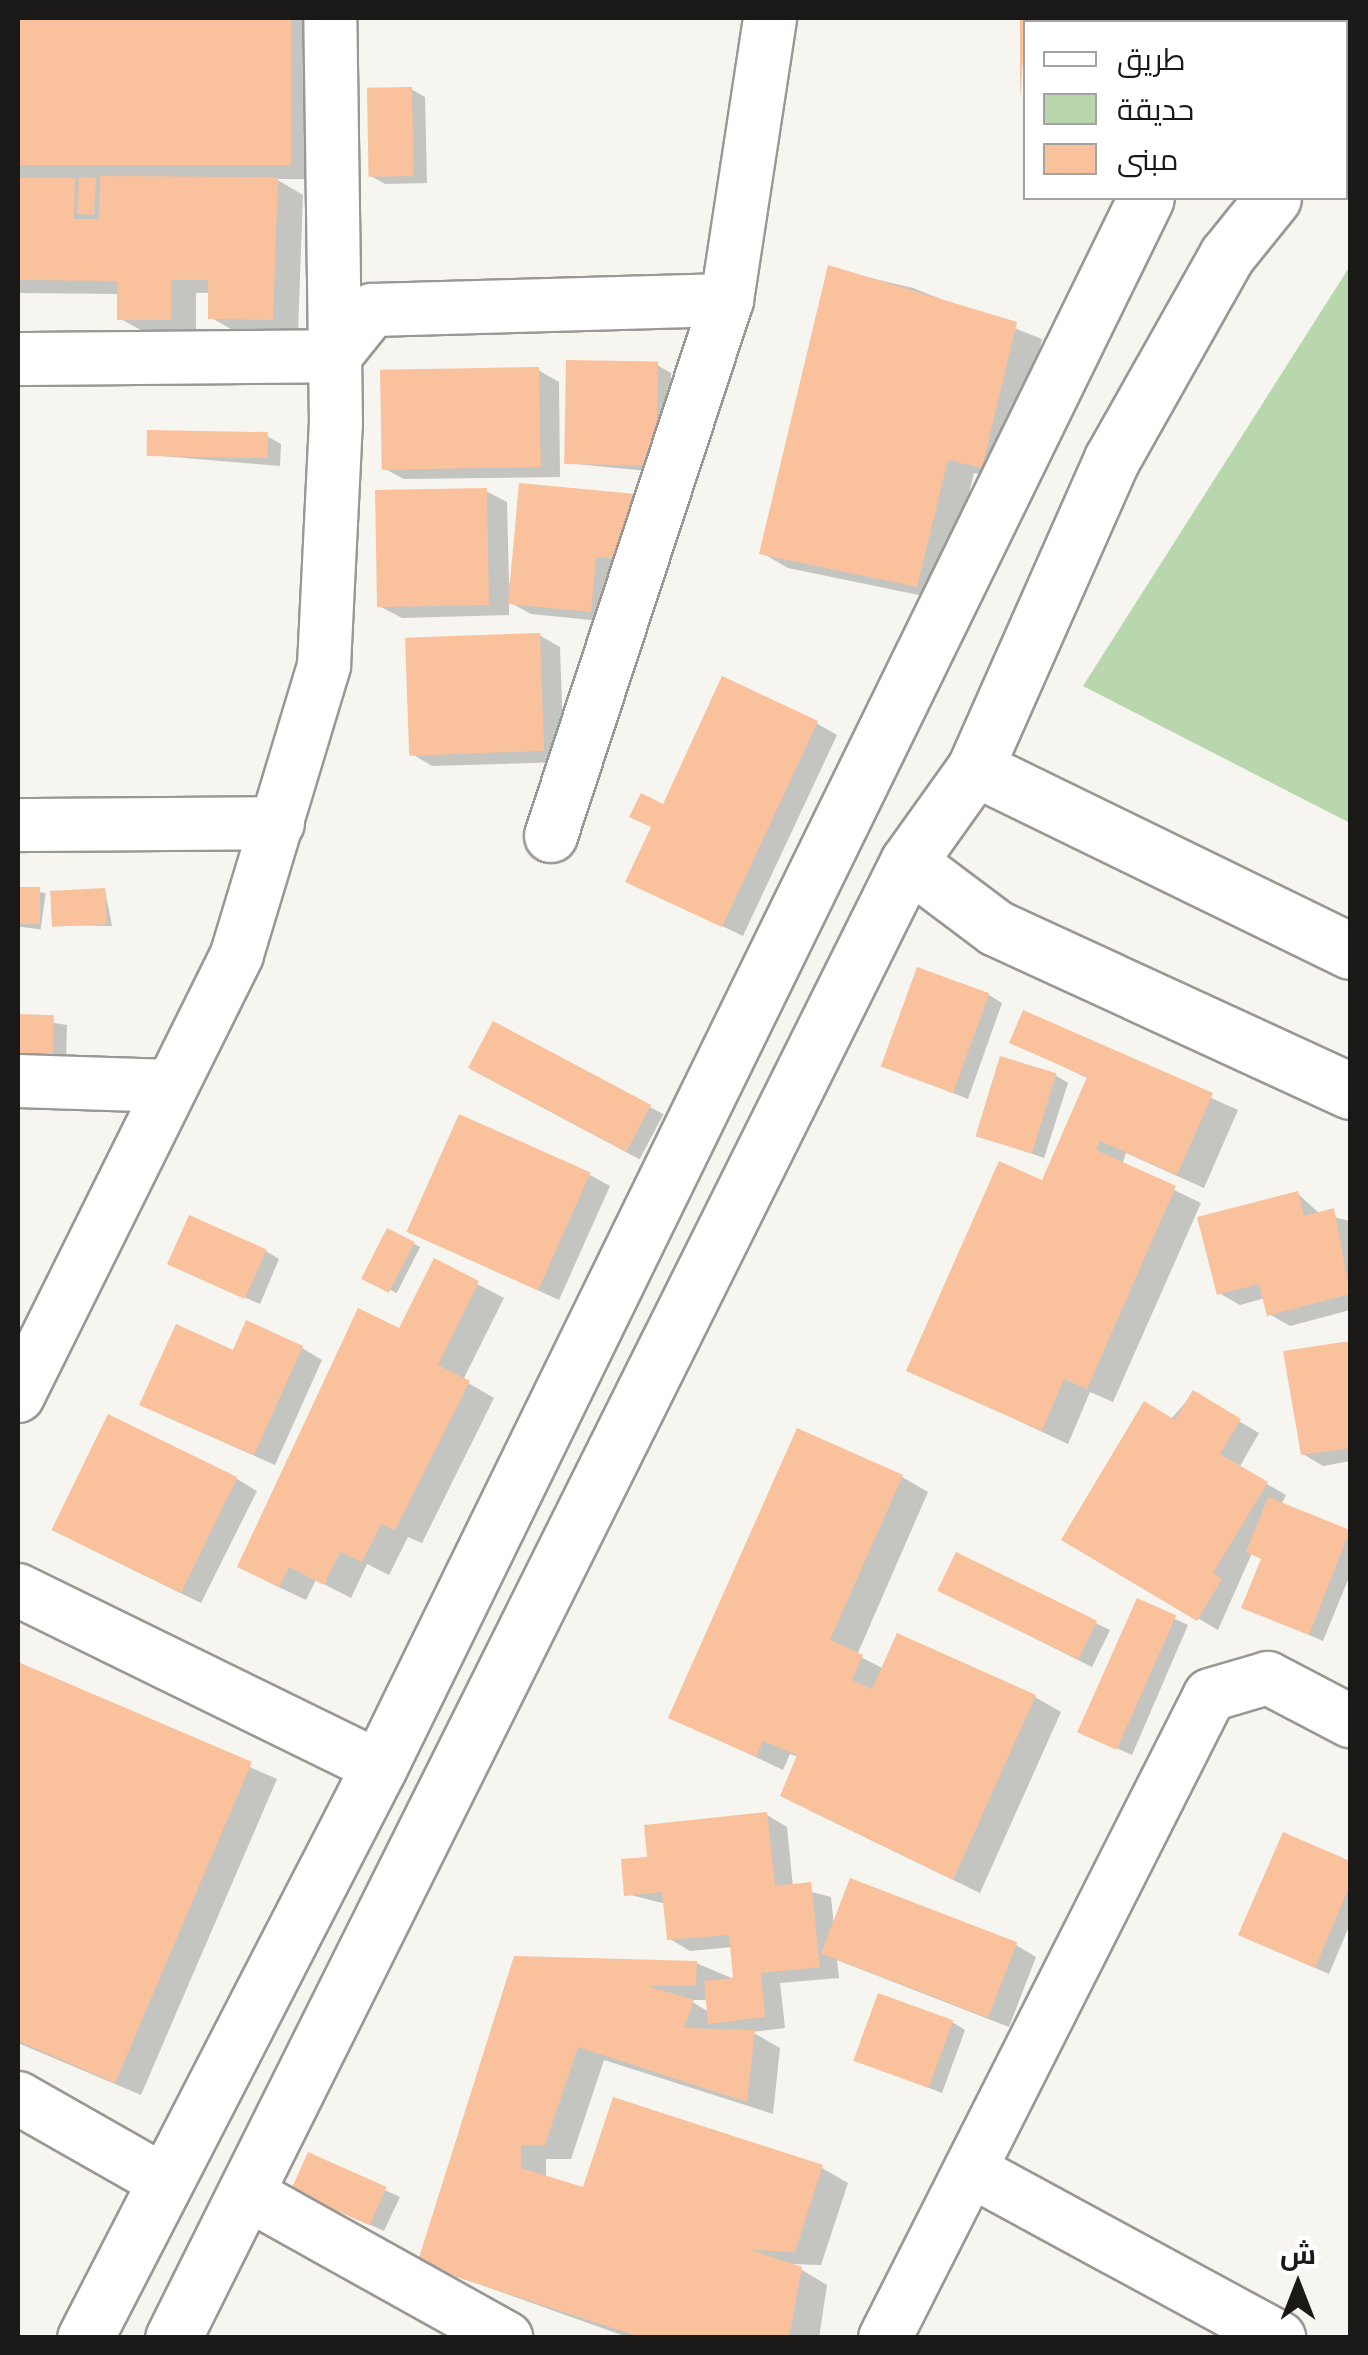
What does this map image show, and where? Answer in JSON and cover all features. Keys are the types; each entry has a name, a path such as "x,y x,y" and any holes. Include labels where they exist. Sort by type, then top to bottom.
{"street":[{"path":"18,1396 237,954 324,666 335,356 330,18"},
{"path":"550,836 727,300 770,18"},
{"path":"85,2338 379,1767 1145,200"},
{"path":"173,2338 908,862 975,768 1112,460 1227,255 1271,200"},
{"path":"335,356 372,310 727,300"},
{"path":"18,360 335,356"},
{"path":"975,768 1350,950"},
{"path":"18,825 278,824"},
{"path":"908,862 996,928 1350,1091"},
{"path":"18,1081 171,1086"},
{"path":"18,1590 379,1767"},
{"path":"885,2338 1210,1696 1268,1678 1350,1721"},
{"path":"18,2098 166,2182"},
{"path":"970,2170 1279,2338"},
{"path":"246,2193 506,2338"}],"green space":[{"path":"1350,266 1350,823 1083,686"}],"building":[{"path":"18,18 291,18 291,165 18,165"},
{"path":"1020,18 1136,18 1023,20 1020,98"},
{"path":"412,87 414,176 369,177 367,88"},
{"path":"100,176 278,177 273,320 208,319 208,280 171,280 171,320 117,320 117,281 18,280 18,178 75,178 74,219 99,219"},
{"path":"79,177 96,178 94,215 77,214"},
{"path":"828,265 1017,322 982,468 948,460 917,587 759,554"},
{"path":"566,360 658,362 656,466 564,464"},
{"path":"539,367 541,467 382,470 380,370"},
{"path":"147,430 268,432 268,458 147,456"},
{"path":"519,483 636,494 630,560 596,557 591,612 508,604"},
{"path":"487,488 489,605 377,607 375,490"},
{"path":"540,633 544,751 409,756 405,638"},
{"path":"722,676 818,721 722,927 625,882 651,827 629,817 641,793 663,804"},
{"path":"18,887 40,887 40,924 18,924"},
{"path":"105,888 107,924 52,927 50,891"},
{"path":"917,967 989,993 953,1093 881,1067"},
{"path":"1023,1010 1213,1093 1177,1175 1100,1141 1096,1150 1176,1186 1087,1389 1064,1379 1042,1431 906,1371 999,1161 1042,1180 1087,1077 1009,1043"},
{"path":"18,1014 54,1015 53,1055 18,1054"},
{"path":"493,1021 651,1105 626,1152 468,1068"},
{"path":"1000,1056 1056,1073 1032,1154 975,1136"},
{"path":"459,1114 591,1173 538,1290 407,1232"},
{"path":"1298,1191 1304,1216 1334,1208 1350,1294 1267,1316 1259,1284 1217,1295 1197,1217"},
{"path":"189,1215 267,1250 245,1299 167,1264"},
{"path":"387,1228 415,1242 389,1293 361,1279"},
{"path":"434,1258 479,1281 438,1365 470,1381 395,1530 381,1524 362,1562 340,1552 324,1585 289,1567 279,1587 237,1567 358,1308 399,1328"},
{"path":"246,1320 303,1346 254,1455 139,1405 176,1324 233,1350"},
{"path":"1350,1341 1350,1448 1301,1455 1283,1351"},
{"path":"1193,1390 1241,1419 1220,1454 1268,1482 1213,1573 1222,1579 1197,1621 1061,1540 1144,1401 1175,1420"},
{"path":"108,1414 237,1477 181,1593 51,1530"},
{"path":"797,1428 903,1475 830,1640 863,1655 852,1680 872,1689 897,1633 1036,1695 953,1880 780,1796 797,1755 763,1741 756,1757 668,1718"},
{"path":"1268,1497 1350,1530 1309,1635 1241,1608 1261,1559 1246,1552"},
{"path":"956,1552 1097,1621 1078,1659 937,1591"},
{"path":"1137,1598 1176,1615 1116,1750 1077,1732"},
{"path":"18,1662 252,1762 115,2083 18,2041"},
{"path":"767,1812 775,1886 811,1882 820,1967 761,1973 765,2017 708,2024 704,1981 733,1978 729,1935 667,1940 662,1892 624,1896 621,1859 647,1857 644,1825"},
{"path":"1283,1832 1350,1861 1350,1885 1315,1968 1238,1935"},
{"path":"850,1878 1017,1942 988,2018 821,1954"},
{"path":"514,1956 697,1961 696,1986 648,1986 694,2000 684,2028 755,2030 747,2102 578,2047 545,2145 521,2145 521,2168 583,2187 613,2097 823,2165 795,2252 751,2250 802,2267 789,2338 643,2338 417,2264"},
{"path":"878,1993 953,2020 929,2088 853,2061"},
{"path":"308,2152 387,2187 369,2225 291,2190"}]}
